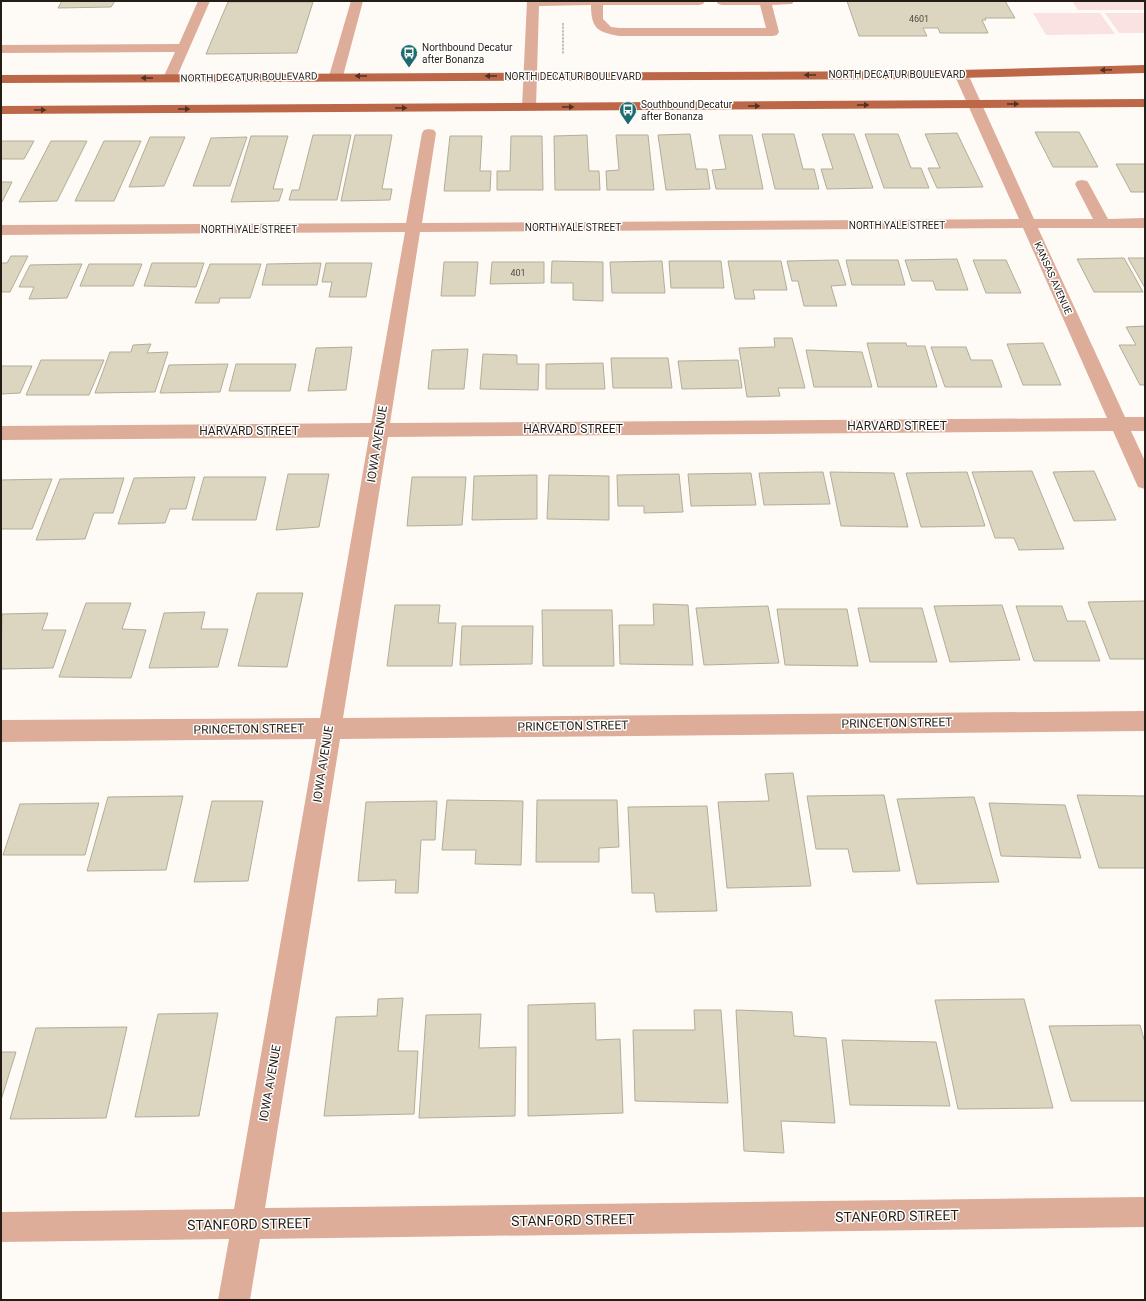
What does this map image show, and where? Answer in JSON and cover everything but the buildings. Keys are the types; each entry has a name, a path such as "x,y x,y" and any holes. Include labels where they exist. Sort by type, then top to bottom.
{"main road":[{"name":"NORTH DECATUR BOULEVARD","path":"1,78 961,74 1145,69"},
{"path":"1,110 1145,103"}],"street":[{"path":"170,78 204,1"},
{"path":"336,76 357,1"},
{"path":"529,107 533,2 699,1"},
{"path":"722,1 788,1"},
{"path":"597,2 597,20 607,30 773,32 766,1"},
{"path":"1,49 184,48"},
{"name":"KANSAS AVENUE","path":"961,74 1145,482"},
{"name":"IOWA AVENUE","path":"234,1300 429,133"},
{"path":"1082,184 1103,223"},
{"name":"NORTH YALE STREET","path":"1,230 1145,223"},
{"name":"HARVARD STREET","path":"1,433 1145,424"},
{"name":"PRINCETON STREET","path":"1,731 1145,721"},
{"name":"STANFORD STREET","path":"1,1227 1145,1212"}],"shaded area":[{"path":"1072,1 1143,1 1145,4 1145,10 1078,10"},
{"path":"1033,13 1100,13 1115,34 1046,35"},
{"path":"1105,13 1145,13 1145,33 1119,33"}],"place":[{"name":"Northbound Decatur after Bonanza","path":"409,68"},
{"name":"Southbound Decatur after Bonanza","path":"628,125"}]}
